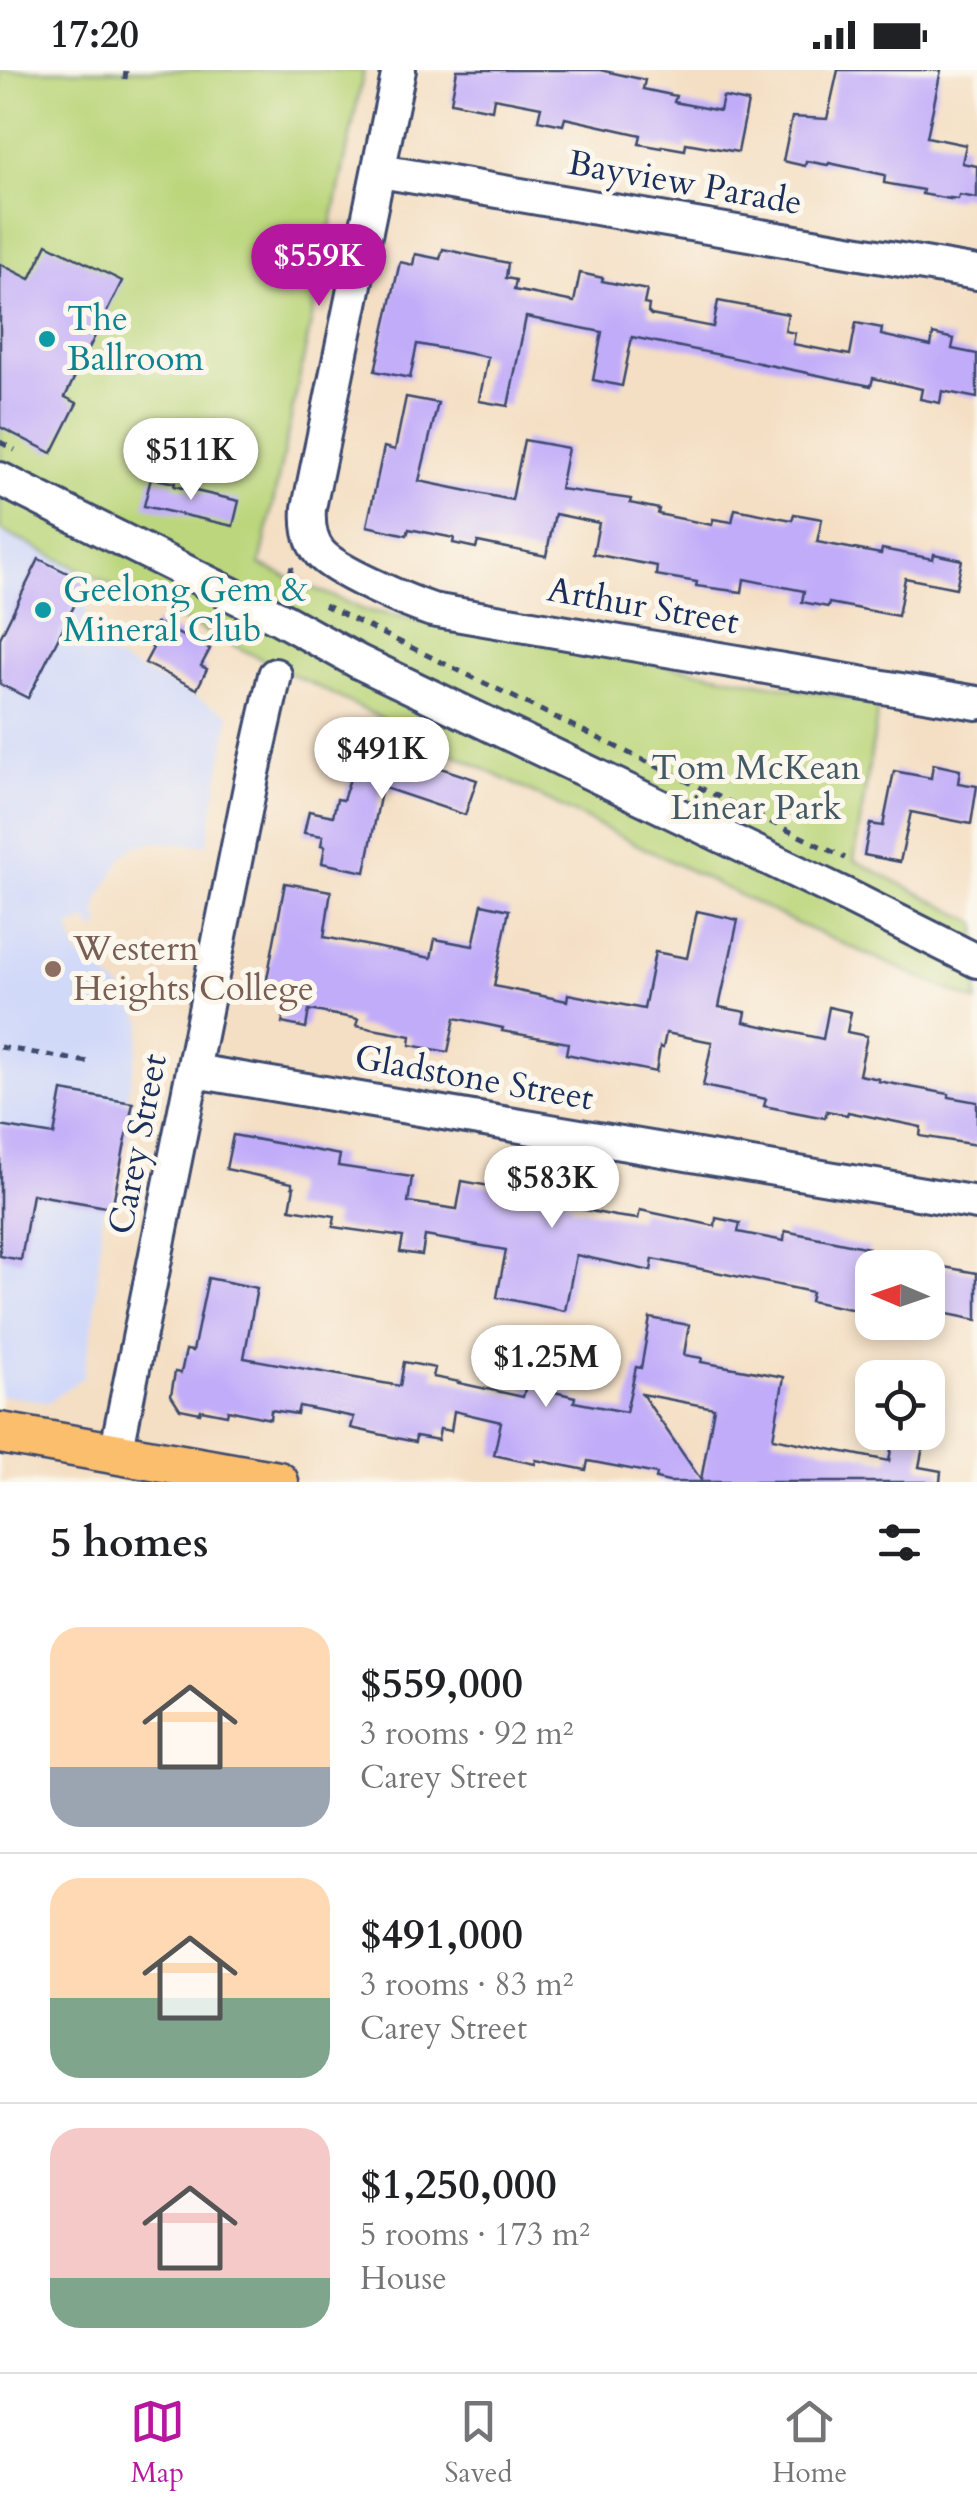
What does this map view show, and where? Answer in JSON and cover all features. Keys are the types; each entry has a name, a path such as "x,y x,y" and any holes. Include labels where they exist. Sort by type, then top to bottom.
{"main road":[{"path":"0,1433 278,1482"}],"street":[{"path":"380,171 400,70"},
{"name":"Bayview Parade","path":"380,171 977,273"},
{"name":"Arthur Street","path":"380,171 309,508 309,529 325,558 396,596 432,610 977,703"},
{"path":"0,479 359,662 977,961"},
{"name":"Carey Street","path":"116,1453 275,675"},
{"name":"Gladstone Street","path":"194,1071 977,1204"}],"path":[{"path":"125,79 126,70"},
{"path":"0,442 17,451"},
{"path":"322,604 845,858"},
{"path":"0,1046 88,1062"}],"shaded area":[{"name":"Western Heights College","path":"0,530 94,576 80,642 230,714 207,845 138,845 123,856 98,901 100,928 92,930 88,920 69,928 79,958 99,950 109,979 127,994 143,1022 102,1217 95,1315 83,1377 49,1402 0,1395"}],"green space":[{"name":"Tom McKean Linear Park","path":"0,70 364,70 260,565 364,610 879,704 854,860 977,923 977,1002 798,924 0,530"}],"building":[{"path":"457,70 600,70 645,80 643,89 676,96 674,102 720,111 723,97 748,102 738,152 686,143 685,150 662,148 639,144 641,135 565,118 563,125 538,120 541,107 494,98 492,110 451,102"},
{"path":"838,70 941,70 927,137 966,145 962,163 977,166 977,198 922,194 923,190 884,183 885,175 829,163 806,161 805,166 783,161 792,117 827,119"},
{"name":"The Ballroom","path":"47,244 122,281 65,397 77,403 52,453 0,427 0,264 30,279"},
{"path":"443,249 508,263 506,278 516,280 514,290 574,302 580,273 647,290 644,304 649,305 651,315 713,327 718,301 788,314 785,331 795,333 793,344 850,355 856,323 882,328 881,335 931,346 933,334 954,339 952,349 977,354 977,398 942,391 940,403 920,399 922,389 873,378 871,386 632,337 622,386 593,380 602,332 526,317 508,406 479,401 488,357 417,344 410,378 375,371 400,262 413,265 415,254 440,259"},
{"path":"406,397 438,403 419,481 512,500 524,440 568,448 560,489 631,499 630,503 659,509 658,514 712,525 713,519 732,522 735,509 792,520 794,514 822,519 817,542 881,554 882,549 962,560 956,588 905,578 898,616 802,602 804,591 744,579 742,592 696,586 697,582 656,575 657,566 593,554 599,523 555,514 546,556 478,542 476,548 453,543 454,538 409,529 407,535 367,526 384,447 395,450"},
{"path":"151,478 239,501 233,526 144,506"},
{"name":"Geelong Gem & Mineral Club","path":"39,559 86,582 28,698 0,684 0,638"},
{"path":"156,623 210,649 201,666 207,669 197,689 145,663 153,648 146,644"},
{"path":"362,742 477,780 465,815 382,787 365,872 322,863 323,836 304,833 309,811 333,816 337,799 343,800"},
{"path":"933,764 960,770 958,783 977,786 971,824 911,812 900,862 864,855 870,824 883,826 894,771 931,778"},
{"path":"285,883 331,891 324,937 431,958 435,939 473,946 482,904 509,910 494,986 567,1001 568,994 644,1009 655,952 687,958 697,911 738,920 719,1007 746,1012 744,1022 823,1039 829,1007 851,1012 847,1032 867,1036 859,1075 977,1102 977,1145 920,1136 921,1127 848,1112 847,1115 827,1111 825,1118 764,1106 766,1099 703,1086 712,1042 666,1033 656,1072 566,1054 568,1043 455,1018 448,1052 410,1045 411,1036 356,1026 358,1019 309,1010 306,1028 282,1023 286,1005 263,1000"},
{"path":"62,1091 133,1103 112,1208 32,1194 21,1260 0,1256 0,1126 54,1135"},
{"path":"233,1135 340,1155 338,1166 412,1177 408,1202 457,1209 462,1181 528,1193 529,1190 566,1195 565,1201 572,1202 571,1207 615,1216 638,1219 640,1210 715,1226 716,1218 740,1223 738,1232 784,1241 785,1231 869,1248 855,1250 855,1310 810,1301 812,1292 653,1259 651,1271 576,1255 565,1311 497,1297 506,1250 425,1236 422,1255 400,1252 403,1237 333,1227 335,1216 290,1209 292,1183 226,1169"},
{"path":"945,1267 977,1273 977,1320 945,1313"},
{"path":"208,1278 257,1288 244,1358 400,1386 404,1362 435,1368 433,1377 459,1383 523,1397 526,1385 575,1397 574,1402 626,1412 636,1367 641,1368 650,1318 689,1325 684,1355 702,1358 701,1362 784,1377 773,1438 889,1461 891,1450 922,1450 919,1467 941,1471 940,1482 669,1482 656,1479 657,1474 588,1461 586,1470 536,1460 535,1464 494,1455 501,1422 454,1411 451,1431 440,1429 438,1440 416,1436 415,1442 351,1428 354,1417 299,1406 297,1414 271,1410 270,1419 228,1410 227,1415 201,1410 200,1413 180,1409 171,1395 175,1372 181,1373 186,1350 193,1351","holes":["642,1394 714,1408 701,1480"]}],"place":[{"name":"The Ballroom","path":"47,339"},
{"name":"Geelong Gem & Mineral Club","path":"43,610"},
{"name":"Western Heights College","path":"53,969"}]}
